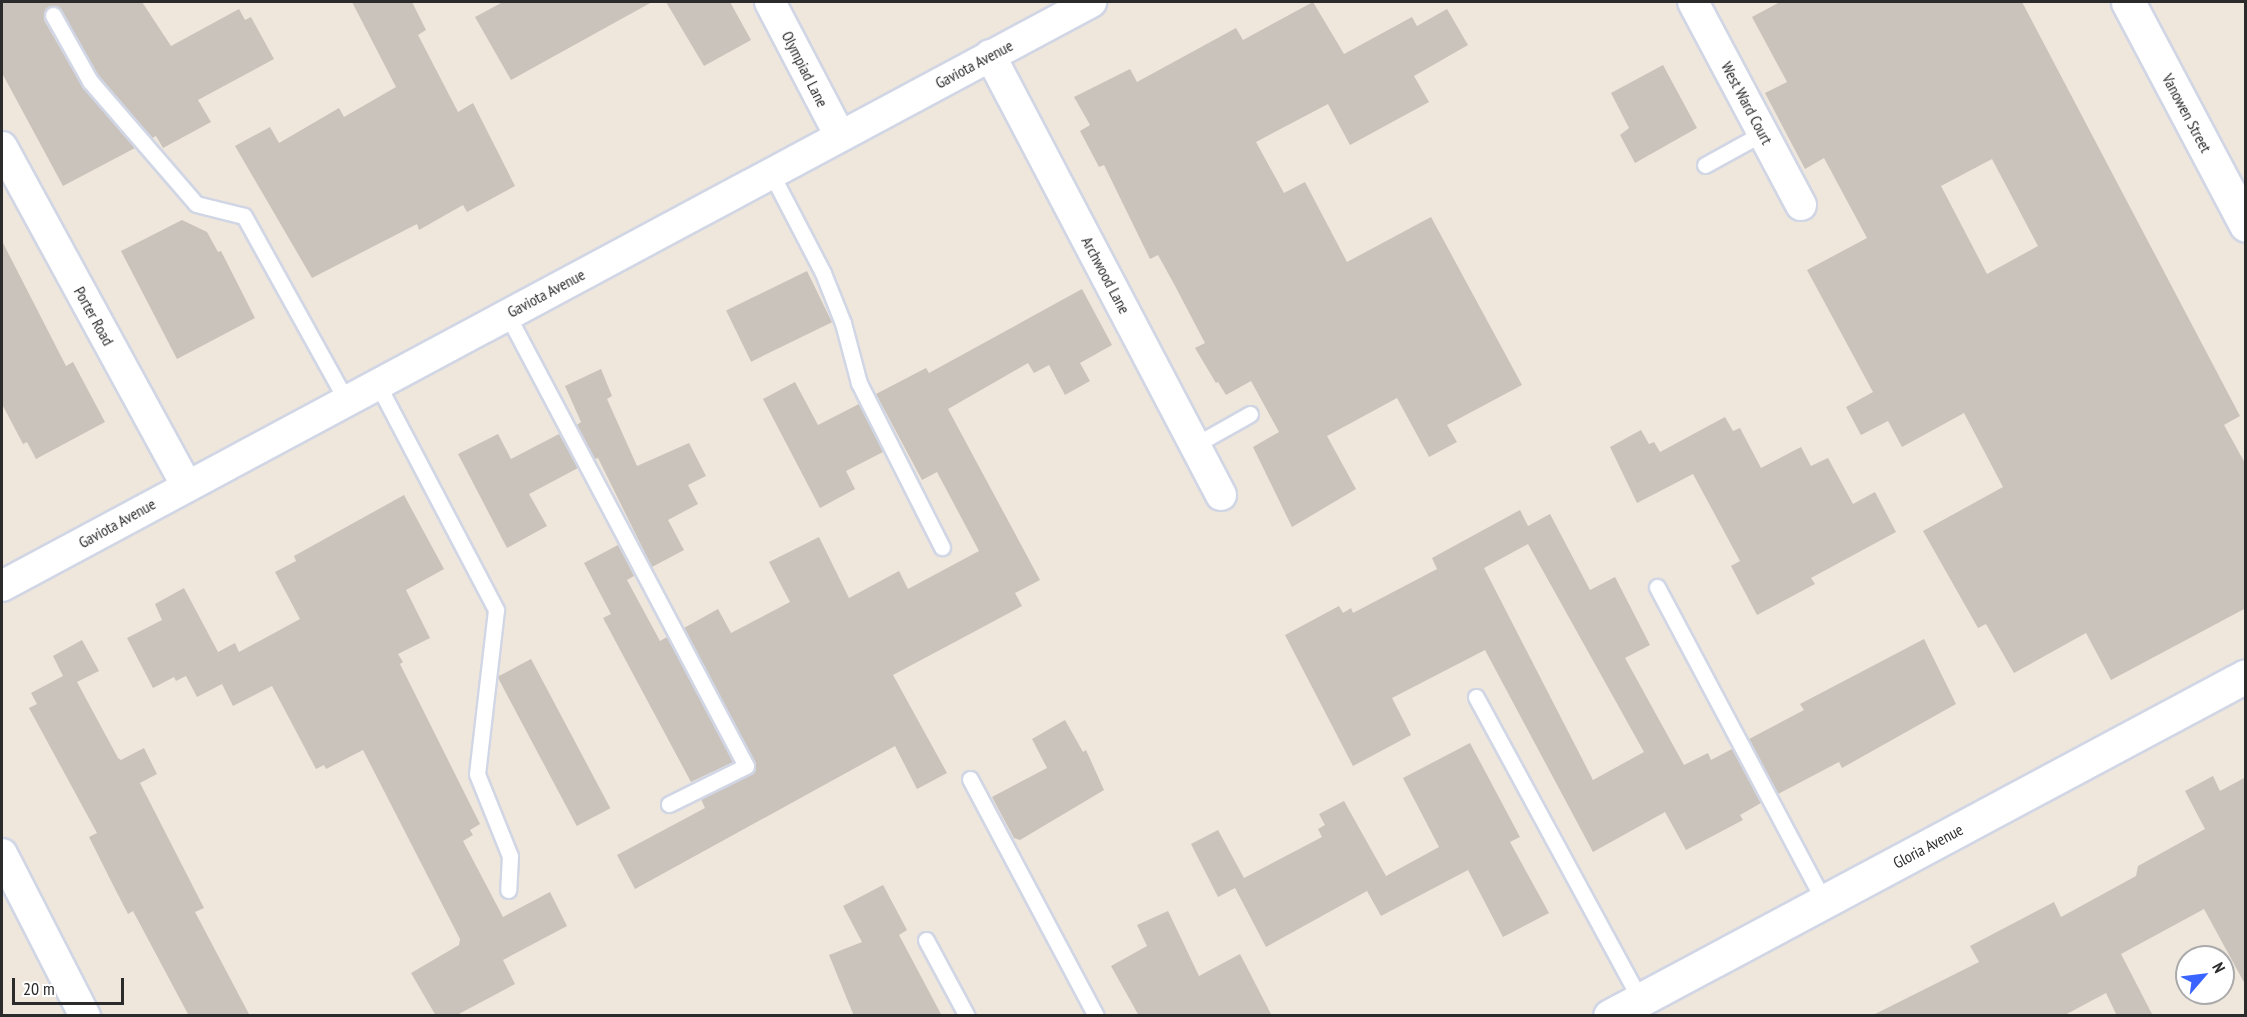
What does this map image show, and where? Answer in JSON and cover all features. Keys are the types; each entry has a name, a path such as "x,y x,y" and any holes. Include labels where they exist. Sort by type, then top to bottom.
{"street":[{"name":"Olympiad Lane","path":"770,2 840,136"},
{"name":"Gaviota Avenue","path":"2,586 186,485 1090,2"},
{"name":"West Ward Court","path":"1693,2 1801,205"},
{"name":"Vanowen Street","path":"2128,2 2246,225"},
{"name":"Archwood Lane","path":"990,56 1221,495"},
{"name":"Porter Road","path":"2,147 186,485"},
{"name":"Gloria Avenue","path":"1610,1016 2246,676"},
{"path":"2,854 85,1016"}],"lane":[{"path":"53,15 90,81 196,204 244,216 346,400"},
{"path":"1705,165 1763,133"},
{"path":"771,173 823,273 843,323 859,383 942,547"},
{"path":"507,314 746,766 669,804"},
{"path":"377,383 496,610 477,774 510,856 508,890"},
{"path":"1195,445 1250,414"},
{"path":"1657,587 1824,901"},
{"path":"1476,697 1640,999"},
{"path":"970,779 1096,1016"},
{"path":"926,940 967,1016"}],"building":[{"path":"2,2 142,2 171,46 239,9 245,20 251,17 274,59 198,100 211,122 163,148 156,136 152,138 98,75 61,10 48,7 44,20 82,86 135,148 63,186 2,73"},
{"path":"352,2 412,2 426,30 418,35 458,112 473,103 515,186 467,212 463,205 419,230 417,224 312,278 235,146 270,127 279,143 339,108 344,117 396,87"},
{"path":"503,2 652,2 511,80 475,17"},
{"path":"666,2 730,2 751,40 704,66"},
{"path":"1313,2 1344,54 1412,17 1417,26 1447,9 1468,45 1414,76 1429,102 1350,145 1328,104 1256,142 1284,193 1305,182 1347,262 1431,217 1522,385 1447,425 1457,442 1429,457 1397,398 1327,436 1356,489 1292,527 1253,447 1279,432 1251,381 1226,395 1218,382 1216,383 1195,348 1205,343 1174,284 1158,255 1150,259 1104,165 1099,167 1080,131 1090,125 1074,97 1130,69 1137,82 1236,28 1243,40"},
{"path":"1780,2 2022,2 2240,416 2224,425 2246,465 2246,608 2111,680 2086,633 2014,673 1986,624 1978,628 1923,531 2003,487 1964,413 1902,447 1888,421 1861,435 1846,407 1873,392 1807,270 1867,238 1824,158 1805,169 1765,93 1787,82 1752,17","holes":["1992,159 2038,246 1987,274 1941,186"]},
{"path":"1663,65 1697,128 1635,163 1620,135 1629,128 1611,93"},
{"path":"182,220 207,232 218,252 221,251 255,318 177,359 121,251"},
{"path":"2,241 66,366 73,362 105,422 36,459 27,442 23,444 2,404"},
{"path":"807,271 832,322 751,362 726,310"},
{"path":"1082,289 1112,345 1080,363 1090,381 1065,395 1049,365 1034,373 1028,363 948,409 1040,580 1015,593 1022,606 893,675 947,773 917,789 895,746 635,889 617,855 705,808 701,799 750,775 756,767 684,628 718,609 731,633 790,602 769,562 819,537 849,598 899,571 908,589 979,551 937,472 922,480 876,394 926,368 929,373"},
{"path":"601,369 612,396 607,399 637,466 689,443 706,476 688,485 698,504 668,520 684,550 652,567 598,458 595,459 577,425 581,422 565,386"},
{"path":"795,382 818,425 859,404 883,452 846,471 855,489 820,508 763,399"},
{"path":"1725,417 1733,431 1740,428 1761,468 1801,447 1811,466 1828,458 1853,504 1875,492 1896,532 1811,578 1815,584 1757,615 1731,566 1740,561 1693,474 1637,503 1610,447 1641,430 1649,444 1654,442 1660,452"},
{"path":"498,434 511,459 559,434 578,468 529,494 547,526 507,548 458,454"},
{"path":"404,495 444,569 406,590 430,638 398,654 403,662 400,664 480,824 470,830 473,835 463,841 503,917 550,892 567,926 503,960 515,984 455,1016 436,1016 411,973 459,945 460,939 363,750 326,769 324,765 316,769 272,686 233,706 222,684 197,697 186,676 176,681 174,677 153,688 127,638 162,620 155,604 184,588 218,652 235,643 239,652 300,619 275,572 296,561 294,556"},
{"path":"1520,510 1528,526 1550,514 1590,590 1615,577 1650,645 1625,658 1684,765 1708,753 1711,760 1732,749 1761,803 1740,815 1743,820 1686,850 1665,812 1593,852 1485,650 1392,698 1411,735 1353,766 1285,635 1339,606 1343,613 1351,608 1353,613 1437,569 1432,558","holes":["1528,544 1644,752 1593,780 1484,568"]},
{"path":"618,545 634,576 627,580 660,641 667,637 733,762 691,782 603,618 611,614 584,563"},
{"path":"1924,639 1956,704 1842,768 1839,762 1778,794 1749,739 1804,710 1800,704"},
{"path":"82,640 99,671 77,682 118,758 121,760 144,748 157,774 140,783 204,908 195,912 250,1016 189,1016 133,911 128,914 89,837 97,833 29,708 37,704 31,693 63,676 53,656"},
{"path":"531,659 610,808 577,826 497,677"},
{"path":"1065,720 1083,752 1086,750 1104,790 1020,840 1014,838 992,797 1047,768 1032,739"},
{"path":"1470,743 1520,837 1510,842 1549,913 1503,937 1468,870 1381,916 1367,891 1266,947 1235,888 1218,897 1191,844 1218,830 1244,878 1322,837 1318,829 1325,825 1319,814 1344,801 1386,876 1439,847 1403,778"},
{"path":"2213,776 2220,791 2246,777 2246,986 2235,966 2235,945 2224,945 2204,909 2121,954 2153,1016 2117,1016 2106,993 2063,1016 1871,1016 1979,962 1970,946 2054,902 2061,917 2136,876 2138,866 2205,829 2185,791"},
{"path":"883,885 907,930 899,935 942,1016 854,1016 829,955 862,942 843,906"},
{"path":"1168,911 1199,976 1240,954 1272,1016 1139,1016 1111,966 1147,946 1137,925"}]}
